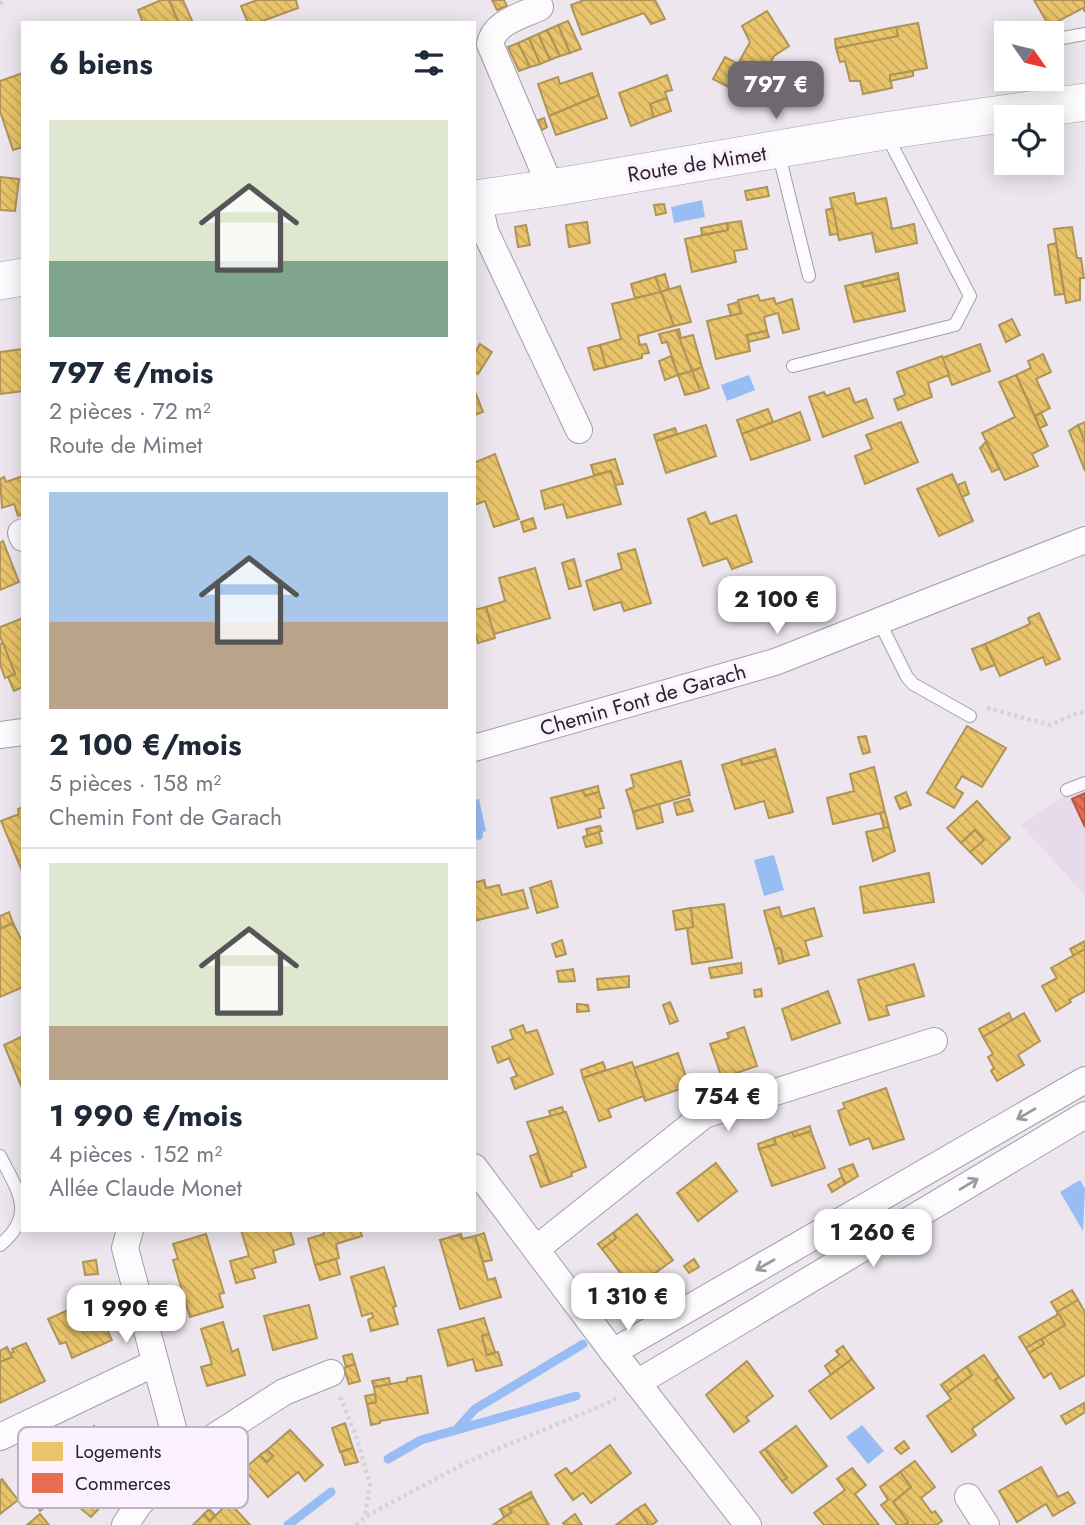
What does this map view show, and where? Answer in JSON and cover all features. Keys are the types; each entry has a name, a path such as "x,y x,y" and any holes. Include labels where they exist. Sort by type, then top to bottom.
{"street":[{"path":"540,7 497,28 490,44 551,188"},
{"name":"Route de Mimet","path":"476,198 551,188 884,131 1085,102"},
{"path":"476,198 485,232 579,430"},
{"path":"0,266 21,263"},
{"path":"0,281 21,276"},
{"name":"Chemin Font de Garach","path":"476,747 775,662 1085,540"},
{"path":"0,735 21,732"},
{"path":"536,1249 704,1115 934,1041"},
{"path":"613,1352 1085,1080"},
{"path":"637,1383 1085,1115"},
{"path":"476,1170 748,1525"},
{"path":"129,1232 125,1248 173,1427"},
{"path":"21,1427 155,1363"},
{"path":"229,1427 284,1392 331,1373"},
{"path":"0,1437 18,1428"},
{"path":"968,1497 986,1525"},
{"path":"125,1525 136,1508"}],"lane":[{"path":"1064,38 1085,34"},
{"path":"793,366 955,325 970,296 884,131"},
{"path":"778,150 808,276"},
{"path":"879,621 913,684 970,716"},
{"path":"1067,790 1085,783"},
{"path":"0,1157 20,1194 21,1201"},
{"path":"0,1244 13,1234 21,1220"}],"path":[{"path":"0,4 4,0"},
{"path":"949,704 959,701 1051,725 1080,712 1085,715"},
{"path":"331,1373 356,1436 370,1484 365,1517"},
{"path":"356,1525 365,1517 467,1462 610,1402 637,1383"}],"shaded area":[{"path":"1085,782 1085,895 1021,825"}],"water":[{"path":"702,200 705,217 674,223 671,207"},
{"path":"749,375 755,390 727,401 721,385"},
{"path":"479,799 486,831 480,840 476,839 476,800"},
{"path":"774,855 784,890 764,896 754,860"},
{"path":"1080,1180 1085,1189 1083,1231 1060,1192"},
{"path":"862,1425 884,1451 868,1464 846,1437"}],"building: Logements":[{"path":"161,0 169,0 178,21 142,21 138,10"},
{"path":"169,0 183,0 192,21 178,21"},
{"path":"257,0 296,0 298,8 262,21 247,21 241,6"},
{"path":"492,0 504,0 507,6 497,10"},
{"path":"584,0 655,0 665,19 651,24 644,13 582,35 571,5"},
{"path":"1034,0 1085,0 1085,12 1083,8 1058,21 1046,21"},
{"path":"767,11 789,46 774,56 760,82 751,77 742,94 713,79 725,57 738,64 750,42 742,26"},
{"path":"568,21 581,49 570,53 558,25"},
{"path":"918,23 927,68 890,75 892,88 863,94 860,81 850,81 845,61 840,62 836,48 898,36 896,27"},
{"path":"558,25 570,53 560,56 547,30"},
{"path":"896,27 898,36 836,48 835,39"},
{"path":"547,30 560,56 550,60 538,34"},
{"path":"538,34 550,60 540,64 529,38"},
{"path":"529,38 540,64 530,67 518,43"},
{"path":"518,43 530,67 519,71 508,47"},
{"path":"913,71 913,76 890,81 890,75"},
{"path":"592,73 599,95 549,116 538,84 558,77 560,84"},
{"path":"21,74 21,148 13,150 0,111 0,81"},
{"path":"667,75 672,90 665,92 667,98 650,104 654,117 631,126 619,93"},
{"path":"599,95 607,118 556,135 549,116"},
{"path":"667,98 671,111 654,117 650,104"},
{"path":"544,118 547,127 542,130 538,120"},
{"path":"0,177 19,179 15,211 0,210"},
{"path":"767,187 769,196 747,200 745,191"},
{"path":"854,193 856,204 886,198 892,229 914,224 917,243 876,252 872,233 839,240 830,198"},
{"path":"664,204 666,213 656,215 654,205"},
{"path":"833,208 838,234 830,235 826,210"},
{"path":"741,221 747,249 734,251 736,262 692,272 685,239 728,230 727,223"},
{"path":"587,222 590,243 569,247 566,225"},
{"path":"727,223 728,230 702,235 701,228"},
{"path":"526,225 530,245 518,247 515,227"},
{"path":"1072,227 1077,258 1081,258 1084,278 1080,278 1080,300 1066,303 1054,229"},
{"path":"1056,243 1064,294 1055,295 1048,245"},
{"path":"898,273 899,279 863,287 862,282"},
{"path":"665,274 669,289 661,292 655,277"},
{"path":"655,277 661,292 635,298 631,284"},
{"path":"899,279 905,311 854,322 845,286 862,282 863,287"},
{"path":"680,286 691,322 674,326 661,292"},
{"path":"661,292 674,326 638,336 640,345 646,344 649,353 642,354 642,358 606,367 600,345 621,339 612,304"},
{"path":"758,295 760,301 774,298 776,304 792,299 799,329 783,333 778,313 764,317 767,331 747,335 750,351 716,359 707,321 741,313 738,300"},
{"path":"738,302 741,313 731,316 728,305"},
{"path":"1012,319 1020,335 1006,342 999,325"},
{"path":"679,329 681,338 693,335 702,367 692,371 676,330"},
{"path":"676,330 692,371 678,375 667,342 662,343 659,334"},
{"path":"767,331 769,337 748,342 747,335"},
{"path":"480,344 492,352 478,374 476,373 476,351"},
{"path":"980,344 990,371 952,385 942,358"},
{"path":"600,345 606,367 594,370 588,348"},
{"path":"21,349 21,391 0,394 0,352"},
{"path":"1043,354 1051,372 1036,379 1050,408 1035,416 1016,375 1031,368 1028,361"},
{"path":"671,356 678,375 665,380 659,361"},
{"path":"942,356 949,375 928,383 932,397 898,410 894,399 905,395 897,372"},
{"path":"702,367 709,388 700,391 692,371"},
{"path":"692,371 700,391 685,395 678,375"},
{"path":"1016,375 1048,446 1032,454 1038,466 1005,480 982,433 1015,417 999,382"},
{"path":"849,388 855,403 866,399 873,418 823,437 809,397 824,392 826,396"},
{"path":"476,394 483,412 476,414"},
{"path":"768,409 773,422 742,434 737,420"},
{"path":"800,412 810,440 751,460 742,434"},
{"path":"1041,413 1047,425 1040,428 1035,416"},
{"path":"901,422 918,462 865,484 855,456 872,449 866,435"},
{"path":"1085,422 1085,443 1078,425"},
{"path":"706,425 716,456 666,473 656,441"},
{"path":"1078,425 1085,443 1085,471 1069,431"},
{"path":"675,428 677,434 656,441 654,435"},
{"path":"986,442 999,469 992,472 980,448"},
{"path":"495,454 519,519 494,527 485,501 476,504 476,462"},
{"path":"615,459 623,484 615,485 611,471 594,475 591,465"},
{"path":"611,471 621,504 567,518 563,504 545,509 541,491"},
{"path":"952,474 973,521 939,536 917,489"},
{"path":"4,477 6,482 21,477 21,515 18,516 14,504 2,508 0,479"},
{"path":"965,482 969,494 962,497 957,485"},
{"path":"705,512 710,524 736,515 752,562 732,569 727,558 703,566 688,519"},
{"path":"533,518 536,528 524,532 521,522"},
{"path":"3,541 19,582 0,590 0,543"},
{"path":"635,549 651,603 624,611 621,602 594,610 586,581 622,569 618,554"},
{"path":"574,559 581,586 569,589 562,563"},
{"path":"535,568 550,618 494,634 486,607 505,601 499,578"},
{"path":"486,607 495,638 478,643 476,610"},
{"path":"1039,613 1060,659 1046,665 1043,657 1000,676 985,644 1030,624 1028,618"},
{"path":"21,619 21,688 14,691 8,677 15,674 0,636 0,627"},
{"path":"3,643 15,674 5,678 0,664 0,644"},
{"path":"985,644 995,665 981,670 972,649"},
{"path":"967,726 1006,748 982,787 962,776 955,788 963,793 954,808 927,793"},
{"path":"866,736 870,752 863,754 858,737"},
{"path":"775,749 777,756 742,765 741,759"},
{"path":"777,756 793,812 769,818 764,801 735,809 722,765 741,759 742,765"},
{"path":"681,761 690,795 633,812 626,790 634,787 631,775"},
{"path":"874,767 885,812 833,824 827,798 854,791 850,774"},
{"path":"598,786 599,792 585,796 583,790"},
{"path":"583,790 585,796 599,792 604,808 599,809 601,817 558,828 551,798"},
{"path":"906,792 911,805 900,809 895,797"},
{"path":"689,799 693,811 677,815 674,803"},
{"path":"977,801 1010,838 982,864 970,852 984,840 975,830 961,843 947,828"},
{"path":"659,804 663,822 637,829 633,812"},
{"path":"21,808 21,868 1,821 19,814 18,809"},
{"path":"885,812 889,827 884,828 880,813"},
{"path":"600,826 602,831 588,836 586,829"},
{"path":"889,827 895,851 873,861 866,832"},
{"path":"975,830 984,840 970,852 961,843"},
{"path":"599,832 602,843 586,847 583,837"},
{"path":"929,873 934,902 864,913 860,887"},
{"path":"484,880 486,888 499,885 502,895 523,890 528,908 476,921 476,882"},
{"path":"551,881 558,907 537,913 530,888"},
{"path":"724,904 732,958 692,964 687,928 693,927 691,908"},
{"path":"779,907 782,917 814,908 822,936 805,941 809,955 784,962 780,948 775,949 764,911"},
{"path":"691,908 693,927 676,930 673,911"},
{"path":"9,912 13,923 0,929 0,916"},
{"path":"13,923 21,939 21,988 0,997 0,929"},
{"path":"562,940 566,954 556,957 552,944"},
{"path":"1085,941 1085,949 1074,956 1070,949"},
{"path":"780,948 784,962 779,964 775,949"},
{"path":"1085,949 1085,991 1056,1011 1042,986 1057,978 1051,968"},
{"path":"741,963 742,973 711,978 709,968"},
{"path":"914,964 924,996 886,1006 889,1015 869,1020 858,980"},
{"path":"573,969 575,981 559,982 557,971"},
{"path":"629,976 629,987 598,990 597,979"},
{"path":"761,989 762,996 755,997 754,990"},
{"path":"828,991 840,1023 792,1040 782,1009"},
{"path":"670,1002 678,1021 670,1024 663,1005"},
{"path":"577,1004 588,1005 589,1011 577,1012"},
{"path":"1009,1013 1012,1020 983,1037 979,1029"},
{"path":"1024,1013 1040,1041 1018,1055 1024,1065 997,1081 991,1071 994,1068 988,1057 993,1054 983,1037"},
{"path":"523,1025 526,1033 537,1030 553,1074 515,1089 511,1078 517,1076 509,1058 498,1063 492,1047 513,1039 510,1030"},
{"path":"744,1027 757,1066 722,1078 710,1044 729,1038 727,1033"},
{"path":"21,1037 21,1086 4,1045"},
{"path":"678,1053 689,1086 645,1101 634,1068"},
{"path":"603,1062 606,1070 583,1078 581,1070"},
{"path":"632,1062 644,1096 608,1109 611,1117 599,1121 583,1078"},
{"path":"886,1088 904,1139 873,1149 869,1138 850,1145 838,1111 845,1108 843,1103"},
{"path":"562,1107 564,1112 551,1117 549,1111"},
{"path":"566,1112 586,1167 571,1173 572,1176 550,1184 527,1122"},
{"path":"810,1126 811,1131 794,1137 792,1132"},
{"path":"811,1131 825,1168 772,1186 759,1149 776,1144 774,1138 792,1132 794,1137"},
{"path":"774,1138 776,1144 759,1149 758,1144"},
{"path":"538,1153 550,1184 541,1187 530,1156"},
{"path":"716,1163 737,1191 698,1221 677,1193"},
{"path":"853,1164 858,1176 845,1184 839,1169"},
{"path":"842,1177 845,1184 832,1192 828,1185"},
{"path":"637,1214 673,1260 633,1289 602,1249 616,1238 613,1233"},
{"path":"242,1232 291,1232 294,1244 273,1251 276,1262 252,1269 255,1278 236,1283 230,1261 249,1256"},
{"path":"361,1232 362,1236 336,1244 339,1258 315,1265 308,1239 324,1234"},
{"path":"484,1233 492,1260 483,1262 475,1236"},
{"path":"613,1233 616,1238 602,1249 598,1244"},
{"path":"206,1234 224,1293 219,1294 223,1307 190,1317 173,1260 178,1259 173,1244"},
{"path":"461,1234 462,1239 475,1236 488,1280 495,1278 501,1297 460,1309 440,1240"},
{"path":"336,1259 340,1274 320,1280 315,1265"},
{"path":"694,1259 699,1267 689,1273 684,1266"},
{"path":"96,1260 98,1274 85,1275 83,1262"},
{"path":"384,1267 396,1306 393,1307 398,1324 371,1331 368,1320 373,1317 372,1313 362,1316 351,1277"},
{"path":"1072,1290 1078,1300 1057,1312 1051,1302"},
{"path":"1078,1300 1085,1312 1085,1375 1060,1389 1051,1373 1044,1378 1029,1353 1044,1344 1041,1339 1065,1325 1057,1312"},
{"path":"95,1305 112,1340 72,1358 66,1342 60,1344 48,1319 68,1310 70,1316"},
{"path":"309,1305 317,1338 273,1350 264,1316"},
{"path":"1059,1314 1065,1325 1026,1348 1019,1337"},
{"path":"484,1318 489,1334 482,1336 487,1355 498,1352 502,1365 476,1371 473,1359 448,1366 438,1330"},
{"path":"223,1322 232,1352 238,1349 245,1375 207,1386 201,1367 212,1364 201,1329"},
{"path":"489,1334 495,1352 487,1355 482,1336"},
{"path":"1041,1339 1044,1344 1029,1353 1026,1348"},
{"path":"26,1343 45,1381 0,1403 0,1362 12,1357 12,1349"},
{"path":"843,1346 852,1359 831,1375 825,1366 839,1355 836,1351"},
{"path":"7,1347 12,1357 0,1362 0,1351"},
{"path":"352,1354 355,1364 346,1367 343,1356"},
{"path":"984,1355 999,1377 995,1380 1010,1401 972,1429 976,1435 952,1452 927,1416 951,1399 947,1393 972,1375 966,1367"},
{"path":"852,1359 874,1388 831,1419 809,1391"},
{"path":"747,1361 773,1396 746,1417 749,1421 734,1432 706,1395"},
{"path":"355,1364 360,1381 349,1384 344,1368"},
{"path":"966,1367 972,1375 947,1393 941,1385"},
{"path":"421,1376 428,1413 371,1425 367,1404 376,1402 374,1387"},
{"path":"999,1377 1014,1398 1010,1401 995,1380"},
{"path":"389,1378 390,1384 374,1387 372,1381"},
{"path":"375,1394 376,1402 367,1404 365,1396"},
{"path":"1084,1403 1085,1412 1066,1424 1061,1416"},
{"path":"345,1423 353,1448 340,1452 332,1428"},
{"path":"796,1426 827,1466 792,1493 782,1481 787,1478 765,1449"},
{"path":"290,1430 323,1465 305,1481 298,1472 268,1497 248,1474 248,1466 260,1455 267,1462 273,1456 267,1450"},
{"path":"904,1441 909,1448 901,1454 895,1448"},
{"path":"610,1445 631,1473 591,1503 583,1493 573,1500 555,1475 566,1468 571,1474"},
{"path":"353,1448 358,1462 345,1465 341,1452"},
{"path":"765,1449 787,1478 782,1481 760,1452"},
{"path":"267,1450 273,1456 267,1462 260,1455"},
{"path":"915,1461 935,1487 921,1498 942,1521 936,1525 905,1525 908,1522 893,1502 911,1487 900,1472"},
{"path":"1041,1467 1058,1497 1068,1492 1075,1503 1053,1516 1046,1504 1017,1522 999,1491"},
{"path":"852,1468 866,1485 855,1494 879,1525 824,1525 814,1513 845,1490 837,1479"},
{"path":"900,1472 911,1487 893,1502 908,1522 905,1525 897,1525 881,1505 888,1500 880,1487"},
{"path":"2,1479 18,1500 0,1514 0,1481"},
{"path":"531,1492 533,1497 509,1509 512,1512 504,1517 500,1509"},
{"path":"533,1497 549,1525 493,1525 512,1512 509,1509"},
{"path":"645,1504 657,1521 652,1525 649,1525 637,1509"},
{"path":"80,1508 100,1508 91,1517"},
{"path":"223,1508 234,1508 250,1525 193,1525 204,1514 210,1521"},
{"path":"209,1509 215,1515 210,1521 204,1514"},
{"path":"637,1509 649,1525 616,1525"},
{"path":"40,1514 49,1525 27,1525"},
{"path":"575,1514 582,1525 563,1523"}],"building: Commerces":[{"path":"1085,793 1085,827 1072,799"}],"waterway":[{"path":"458,1428 475,1409 583,1344"},
{"path":"388,1459 421,1440 576,1396"},
{"path":"288,1525 331,1492"}]}
